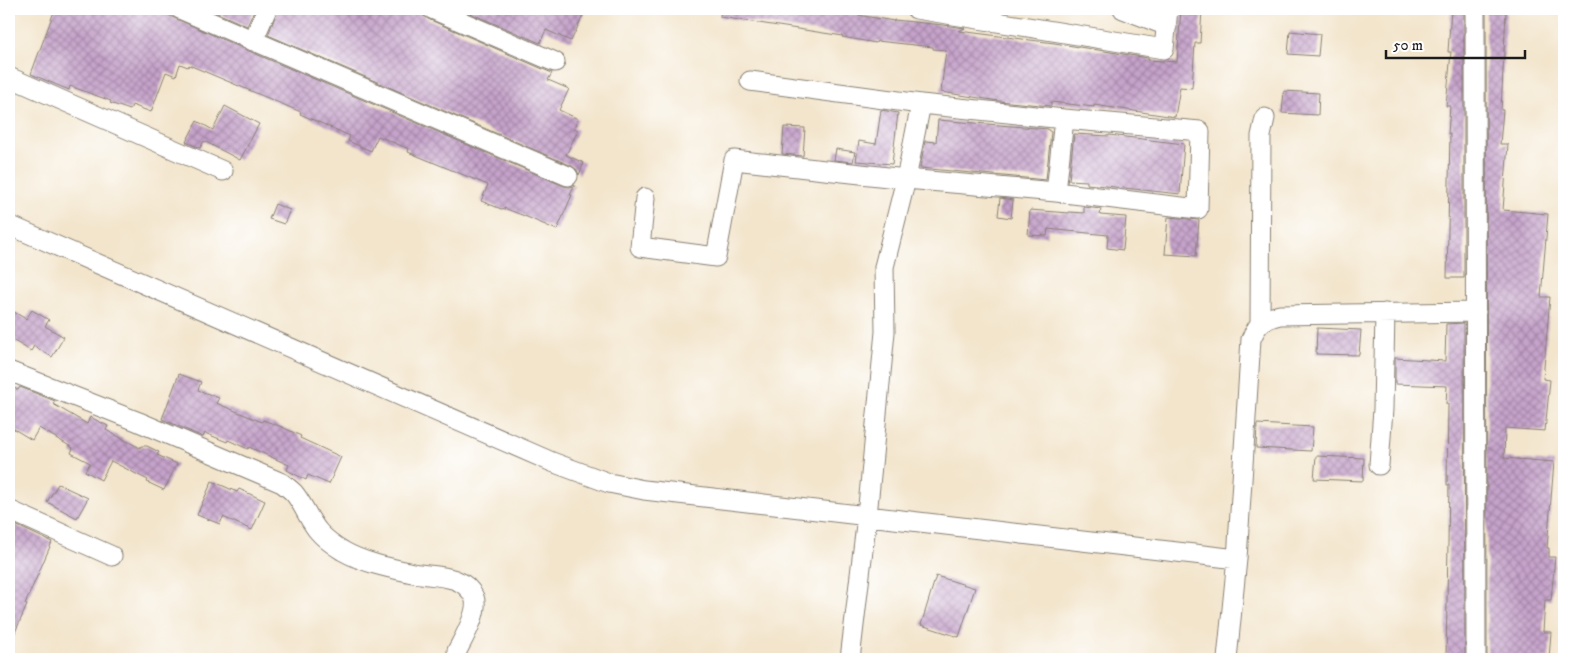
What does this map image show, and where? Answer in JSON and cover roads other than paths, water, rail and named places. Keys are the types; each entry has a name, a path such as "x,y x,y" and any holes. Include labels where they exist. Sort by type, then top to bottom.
{"street":[{"path":"180,9 568,176"},
{"path":"253,41 267,9"},
{"path":"432,9 555,62"},
{"path":"916,9 1164,50 1168,17 1123,9"},
{"path":"1475,9 1476,659"},
{"path":"9,77 223,171"},
{"path":"645,198 640,247 716,257 734,160 906,179 1056,192 1198,209 1200,131 921,104 750,81"},
{"path":"850,659 867,516 885,332 884,267 906,179 921,104"},
{"path":"1260,324 1261,136 1265,118"},
{"path":"1056,192 1064,119"},
{"path":"9,225 552,462 600,480 644,490 1237,559"},
{"path":"1227,659 1237,559 1251,339 1260,324 1267,318 1280,315 1476,312"},
{"path":"1379,465 1383,409 1385,313"},
{"path":"9,371 139,422 282,483 294,493 319,532 344,552 370,562 415,573 456,580 466,586 474,598 474,611 468,629 457,651"},
{"path":"9,510 112,556"}]}
